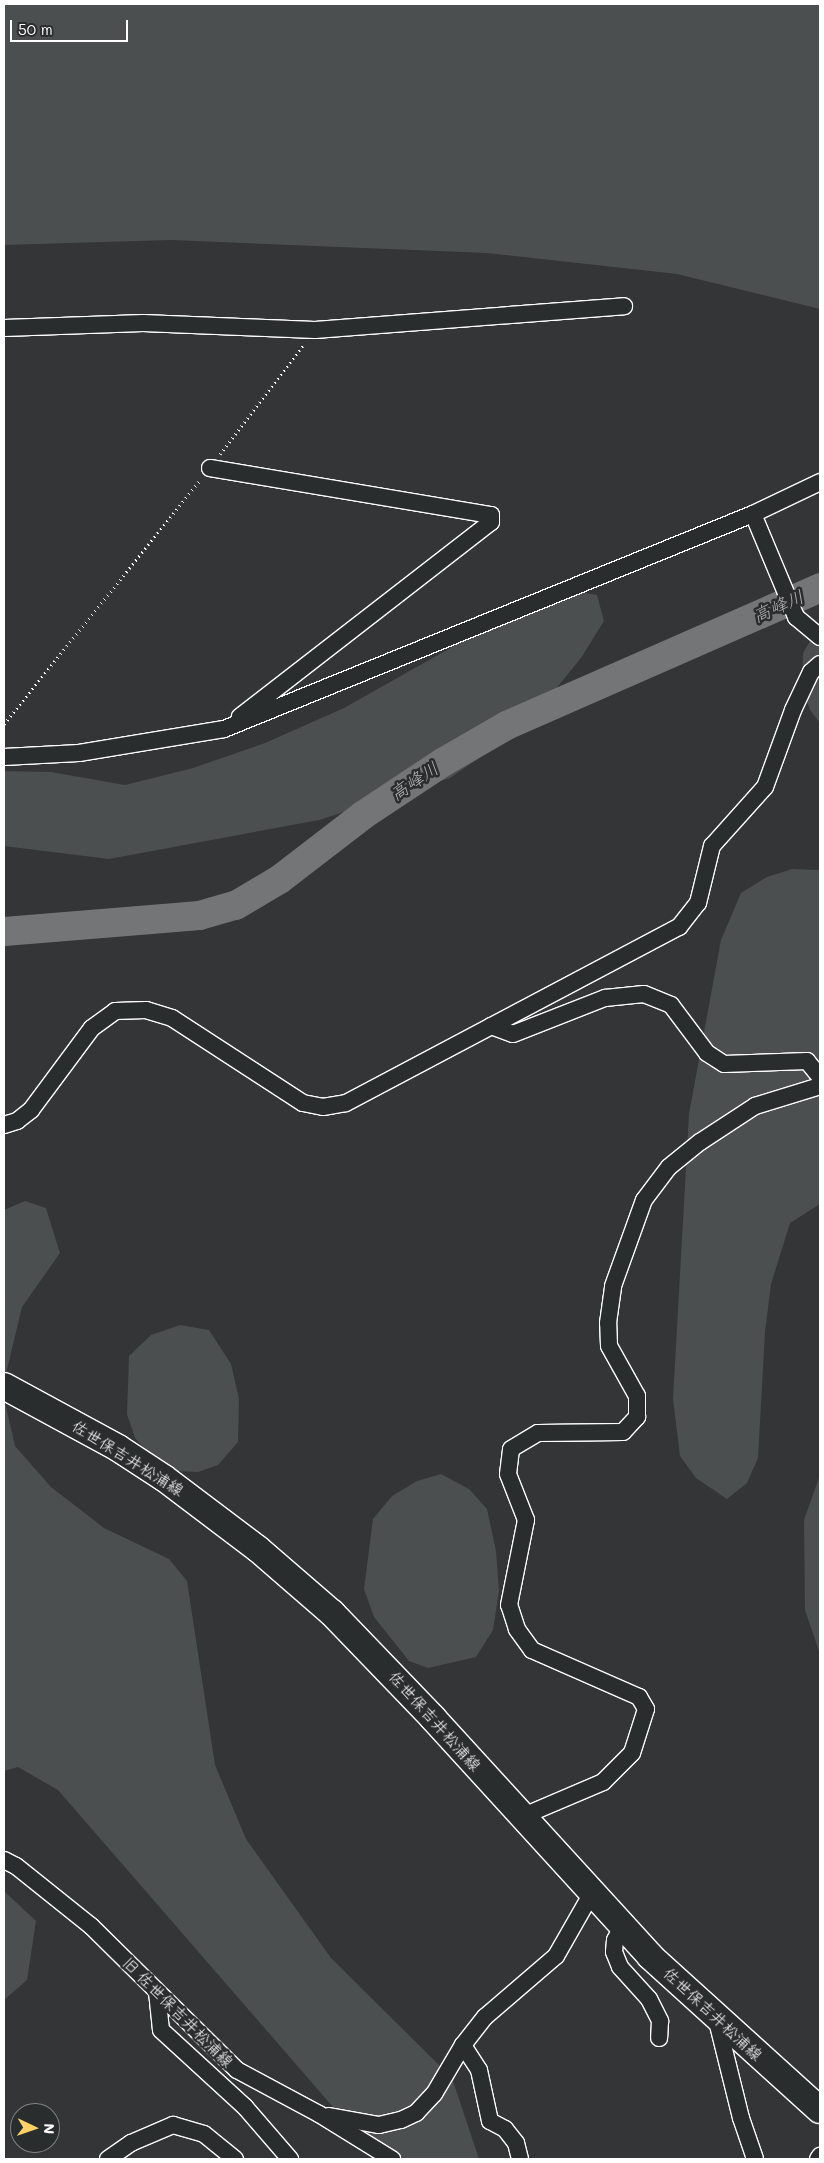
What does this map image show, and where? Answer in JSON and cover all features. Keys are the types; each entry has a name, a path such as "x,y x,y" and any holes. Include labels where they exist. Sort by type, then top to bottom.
{"main road":[{"name":"佐世保吉井松浦線","path":"4,1386 118,1448 164,1478 258,1549 366,1646 622,1926 717,2020 820,2110"}],"street":[{"path":"4,328 143,323 316,330 624,306"},
{"path":"210,468 491,515 491,522 224,729"},
{"path":"4,757 79,753 224,729 752,514 820,482"},
{"path":"752,514 796,617 820,637"},
{"path":"4,1125 18,1121 31,1110 92,1028 115,1011 146,1010 172,1018 303,1103 323,1107 346,1103 679,927 698,903 712,846 765,788 793,710 811,672 820,664"},
{"path":"491,1026 512,1034 606,998 644,994 672,1005 707,1053 724,1064 807,1061 820,1077"},
{"path":"521,1816 603,1782 632,1753 646,1709 639,1697 532,1650 516,1628 509,1605 526,1520 508,1474 511,1450 538,1434 623,1432 637,1417 637,1396 609,1346 608,1323 613,1286 644,1200 669,1167 700,1142 755,1106 820,1086"},
{"name":"旧 佐世保吉井松浦線","path":"4,1860 16,1866 91,1926 237,2070 319,2114 392,2159"},
{"path":"319,2114 378,2125 401,2120 416,2112 434,2094 464,2045 485,2017 556,1956 592,1893"},
{"path":"622,1926 615,1940 614,1952 620,1967 649,1999 660,2021 659,2038"},
{"path":"157,1992 161,2030 245,2107 290,2159"},
{"path":"717,2020 741,2118 755,2159"},
{"path":"464,2045 479,2070 490,2121 505,2129 516,2143 520,2159"},
{"path":"108,2159 131,2142 173,2125 204,2134 235,2159"}],"path":[{"path":"4,724 210,468 316,330"}],"shaded area":[{"path":"4,4 820,4 820,309 677,274 487,253 171,240 4,245"},
{"path":"567,590 597,595 604,621 581,658 554,691 508,738 450,778 319,820 109,859 4,846 4,771 51,772 125,785 193,768 265,743 344,708 477,633"},
{"path":"820,624 820,723 810,710 802,687 803,653"},
{"path":"792,869 820,870 820,1204 790,1223 771,1284 765,1332 758,1458 747,1483 727,1499 696,1478 680,1456 673,1399 689,1114 721,940 741,893 767,877"},
{"path":"25,1201 46,1208 60,1253 22,1307 4,1382 4,1210"},
{"path":"180,1325 209,1330 231,1364 239,1399 238,1442 218,1465 198,1472 176,1471 155,1460 135,1438 127,1414 129,1356 151,1335"},
{"path":"4,1398 15,1446 51,1487 104,1528 169,1559 187,1581 215,1765 246,1839 331,1958 452,2078 479,2159 371,2159 366,2145 58,1790 18,1767 4,1771"},
{"path":"441,1474 469,1489 487,1509 496,1551 499,1591 493,1630 476,1657 428,1668 409,1661 374,1617 364,1589 373,1519 392,1496 417,1481"},
{"path":"820,1475 820,1654 805,1610 804,1520"},
{"path":"4,1891 36,1921 27,1980 4,2000"}],"waterway":[{"name":"高峰川","path":"4,931 199,915 235,905 279,879 362,815 442,762 506,725 820,587"}]}
